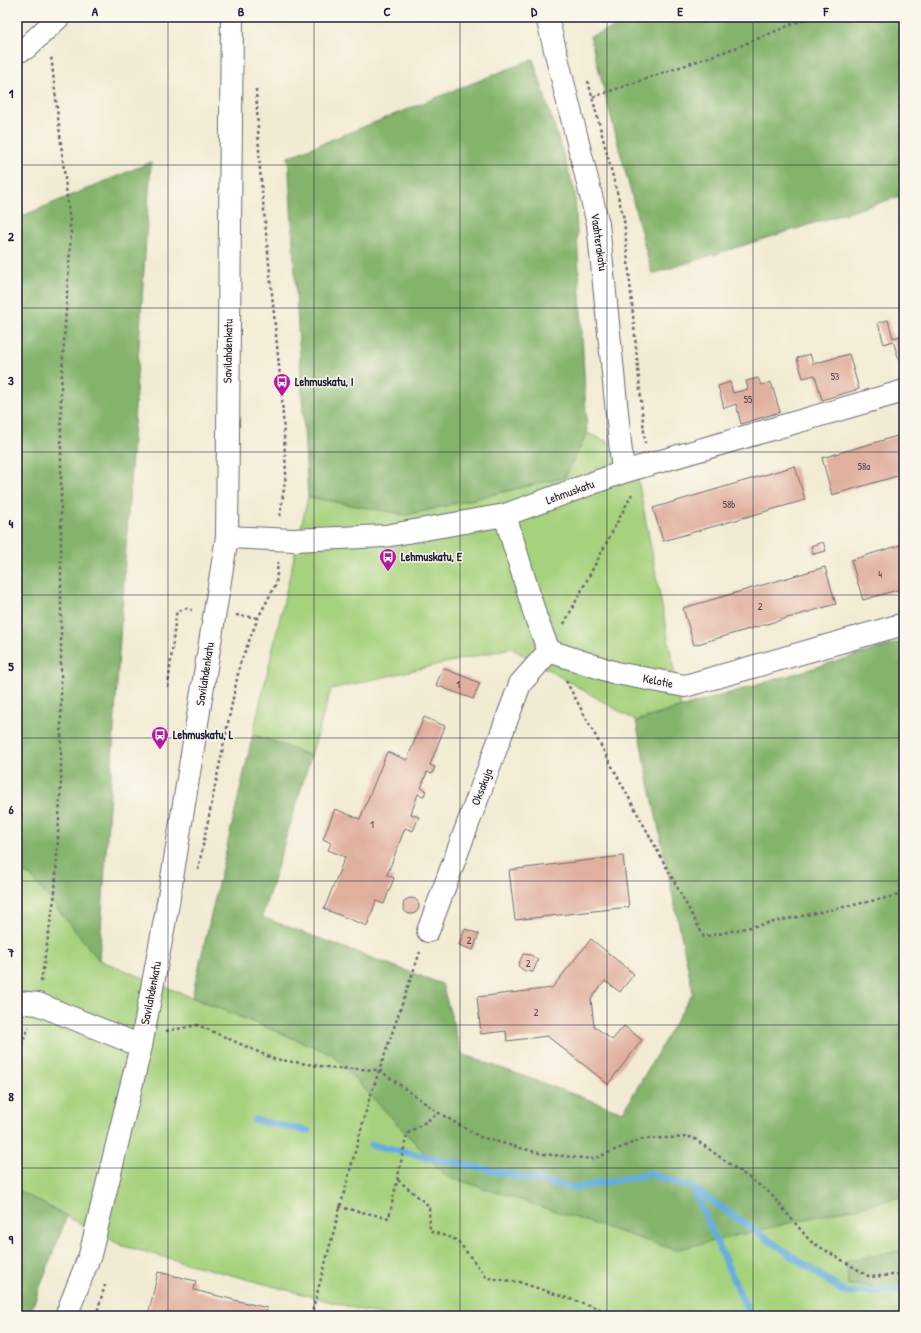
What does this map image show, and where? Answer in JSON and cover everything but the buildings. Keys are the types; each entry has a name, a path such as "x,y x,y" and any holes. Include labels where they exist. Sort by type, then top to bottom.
{"street":[{"name":"Savilahdenkatu","path":"66,1316 90,1255 141,1046 167,909 227,537 232,17"},
{"name":"Vaahterakatu","path":"547,17 598,224 623,472"},
{"path":"17,52 26,48 53,22"},
{"name":"Lehmuskatu","path":"227,537 293,540 384,536 505,515 623,472 904,391"},
{"path":"505,515 536,618 550,650"},
{"name":"Kelotie","path":"550,650 616,672 685,686 904,624"},
{"name":"Oksakuja","path":"428,931 520,684 550,650"},
{"path":"27,1003 141,1046"}],"path":[{"path":"593,97 734,48 810,17"},
{"path":"17,1056 27,1003 55,893 61,781 61,389 71,232 58,108 53,22"},
{"path":"648,465 550,650 704,937 904,894"},
{"path":"311,1316 361,1126 428,931"},
{"path":"166,1031 198,1025 274,1059 334,1068 379,1070 439,1113 480,1137 543,1154 593,1159 642,1139 692,1137 770,1193 810,1241 870,1277 904,1274"},
{"path":"339,1207 389,1218 407,1134 439,1113"},
{"path":"398,1180 429,1206 430,1231 457,1240 487,1278 519,1282 621,1316"}],"green space":[{"path":"647,17 904,17 904,195 652,274 590,36"},
{"path":"533,59 575,192 587,433 565,477 407,515 308,497 288,157"},
{"path":"151,162 99,960 31,876 17,869 17,218"},
{"path":"587,433 633,453 681,707 636,721 511,648 331,689 311,756 253,734 308,497 407,515 565,477"},
{"path":"904,641 904,1196 675,1250 446,1176 332,1054 192,997 253,734 311,756 262,917 442,984 462,1054 623,1112 693,992 636,721"},
{"path":"17,869 31,876 99,960 332,1054 447,1176 848,1210 904,1196 904,1250 848,1261 848,1285 904,1288 904,1316 384,1316 123,1246 17,1190"},
{"path":"17,1190 67,1216 29,1316 17,1316"},
{"path":"904,1250 904,1288 848,1285 847,1261"}],"waterway":[{"path":"255,1120 308,1131"},
{"path":"372,1145 574,1188 650,1174 693,1188 846,1293 904,1289"},
{"path":"693,1189 750,1316"}],"place":[{"name":"Lehmuskatu, I","path":"282,397"},
{"name":"Lehmuskatu, E","path":"388,572"},
{"name":"Lehmuskatu, L","path":"160,750"}]}
